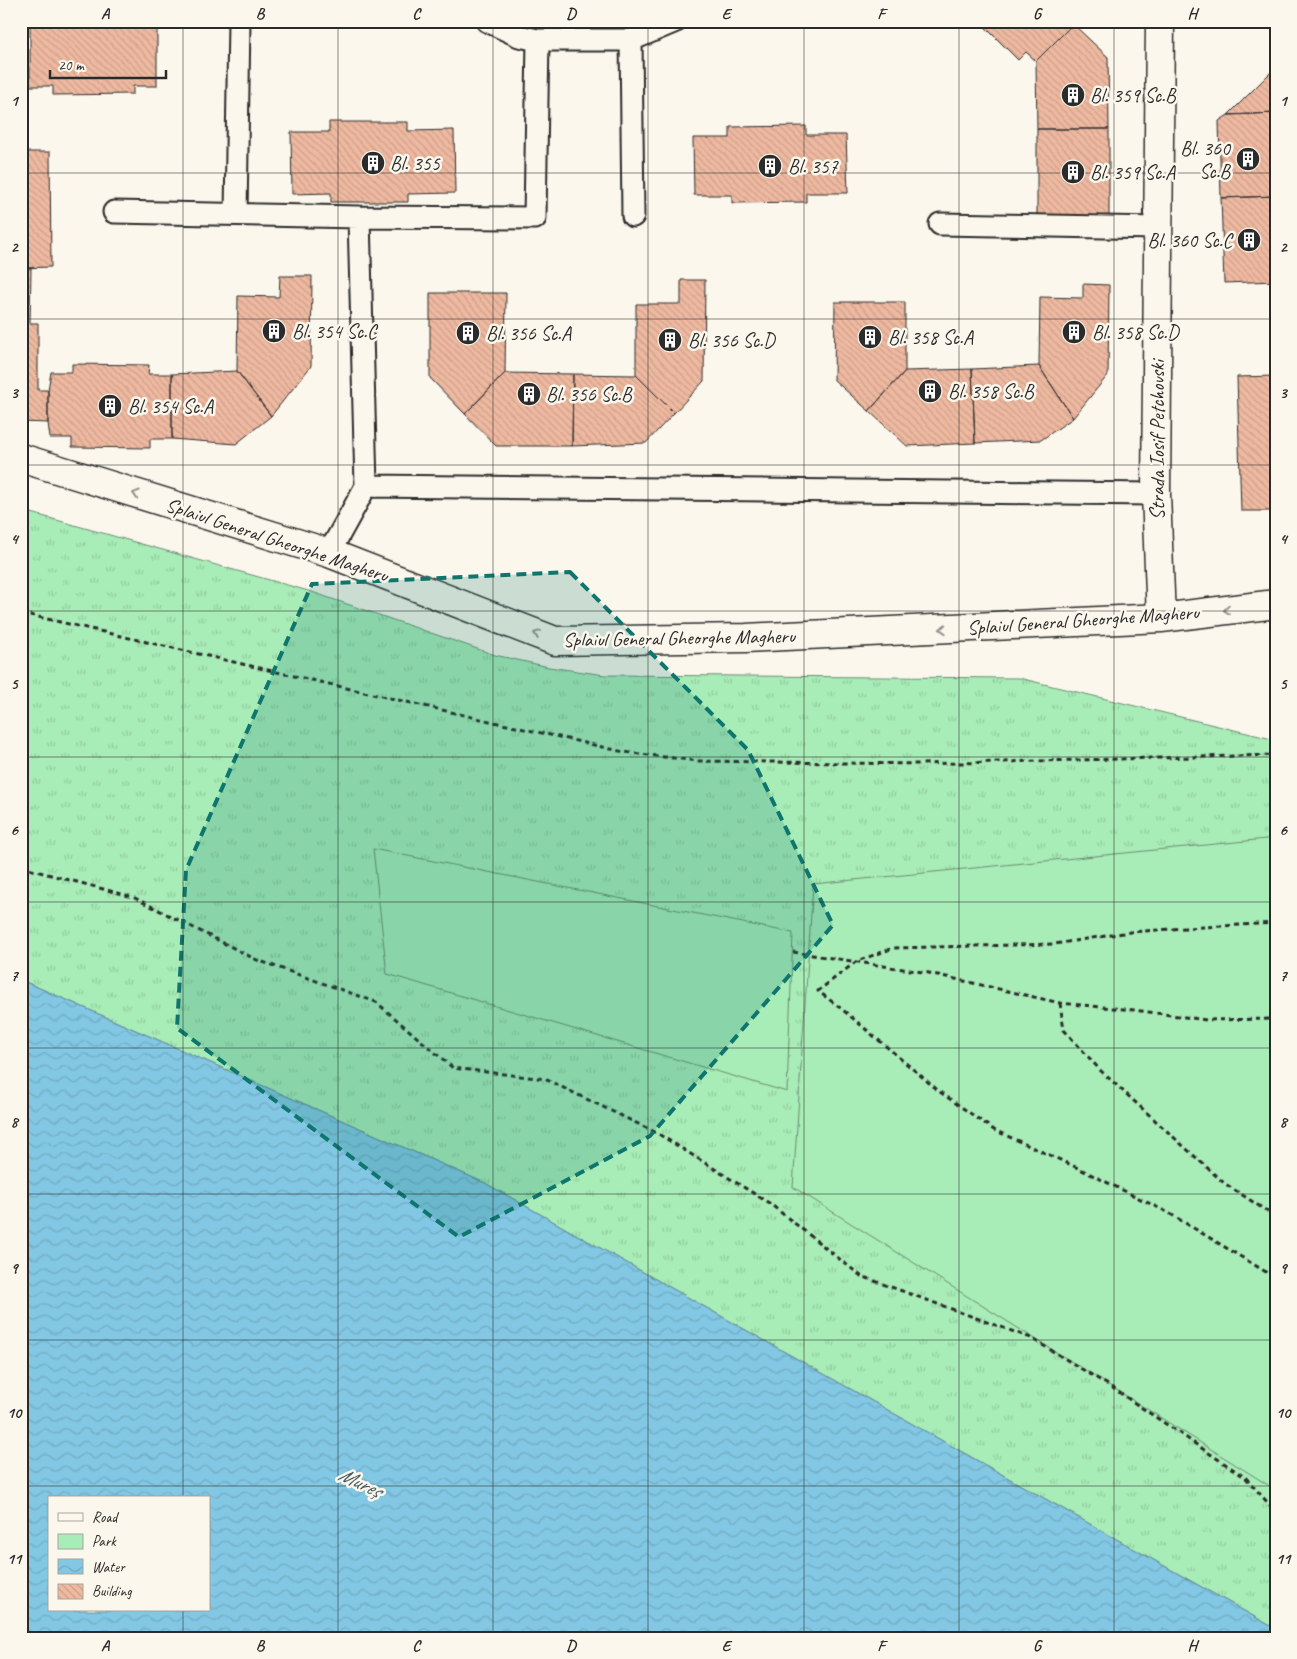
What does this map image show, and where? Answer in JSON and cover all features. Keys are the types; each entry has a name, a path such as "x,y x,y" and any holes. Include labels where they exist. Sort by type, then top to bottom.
{"street":[{"name":"Strada Iosif Petchovski","path":"1160,21 1156,494 1161,618"},
{"name":"Splaiul General Gheorghe Magheru","path":"21,458 329,553 555,641 746,638 1161,618 1276,604"}],"lane":[{"path":"236,214 239,21"},
{"path":"487,21 519,36 538,40 631,40 676,21"},
{"path":"114,212 359,217 535,218 538,40"},
{"path":"631,40 632,216"},
{"path":"329,553 366,486 359,217"},
{"path":"940,224 1158,228"},
{"path":"366,486 1156,494"}],"path":[{"path":"21,613 624,752 688,760 920,764 1276,755"},
{"path":"21,867 133,897 256,960 376,1002 453,1068 545,1079 657,1133 769,1203 861,1276 1031,1338 1108,1385 1246,1478 1276,1512"},
{"path":"1276,924 1130,932 1055,944 894,948 857,961 818,991 940,1092 994,1130 1085,1171 1167,1212 1276,1278"},
{"path":"793,952 929,973 1060,1003 1134,1010 1206,1020 1276,1019"},
{"path":"1060,1003 1064,1030 1101,1071 1224,1183 1276,1217"}],"highlighted area":[{"path":"570,572 748,750 833,925 650,1136 459,1237 177,1028 186,870 312,584"}],"green space":[{"path":"21,510 312,592 495,655 549,667 605,675 1019,678 1276,740 1276,1629 485,1183 21,980"},
{"path":"1276,838 1276,1490 793,1187 813,884"},
{"path":"373,849 793,933 787,1092 387,974"}],"water":[{"name":"Mureș","path":"21,980 485,1183 1276,1629 1276,1638 38,1638 21,1630"}],"building":[{"path":"30,21 157,21 157,86 133,86 133,94 53,95 53,86 30,86"},
{"path":"979,21 1076,21 1036,61 1026,52 1018,60"},
{"name":"Bl. 359 Sc.B","path":"1073,24 1108,57 1109,129 1037,129 1036,61"},
{"path":"1276,67 1276,113 1228,115"},
{"name":"Bl. 360 Sc.B","path":"1276,113 1276,196 1221,198 1219,121 1228,115"},
{"name":"Bl. 355","path":"329,122 408,122 408,131 454,130 455,193 408,194 408,202 331,202 331,193 292,194 291,132 329,132"},
{"name":"Bl. 357","path":"806,126 806,135 846,135 848,193 806,193 806,202 732,203 732,195 694,195 693,138 730,138 730,127"},
{"name":"Bl. 359 Sc.A","path":"1037,129 1109,129 1109,216 1037,215"},
{"path":"21,152 50,152 51,267 21,268"},
{"name":"Bl. 360 Sc.C","path":"1276,196 1276,281 1224,283 1221,198"},
{"path":"21,268 31,268 30,323 38,323 38,390 48,390 48,423 21,422"},
{"name":"Bl. 354 Sc.C","path":"280,276 312,276 311,366 271,416 237,371 238,296 279,297"},
{"name":"Bl. 356 Sc.D","path":"681,280 705,280 704,381 674,413 636,375 636,304 681,304"},
{"name":"Bl. 358 Sc.D","path":"1083,284 1109,285 1108,375 1073,418 1039,366 1040,297 1083,298"},
{"name":"Bl. 356 Sc.A","path":"430,293 506,293 505,373 465,414 430,378"},
{"name":"Bl. 358 Sc.A","path":"835,302 905,302 905,371 869,411 834,380"},
{"name":"Bl. 354 Sc.A","path":"72,364 149,365 148,374 172,374 172,439 150,439 150,448 72,447 72,438 50,438 48,390 51,372 72,372"},
{"path":"1039,366 1073,418 1041,440 975,443 972,369"},
{"name":"Bl. 358 Sc.B","path":"972,369 975,443 907,446 869,411 905,371"},
{"path":"237,371 271,416 236,444 172,439 172,374"},
{"name":"Bl. 356 Sc.B","path":"505,373 573,374 572,446 496,446 465,414"},
{"path":"573,374 636,375 674,413 646,443 572,446"},
{"path":"1276,376 1276,511 1241,511 1237,377"}],"place":[{"name":"Bl. 359 Sc.B","path":"1073,95"},
{"name":"Bl. 360 Sc.B","path":"1248,159"},
{"name":"Bl. 355","path":"373,163"},
{"name":"Bl. 357","path":"770,166"},
{"name":"Bl. 359 Sc.A","path":"1073,172"},
{"name":"Bl. 360 Sc.C","path":"1249,240"},
{"name":"Bl. 354 Sc.C","path":"274,331"},
{"name":"Bl. 358 Sc.D","path":"1074,332"},
{"name":"Bl. 356 Sc.A","path":"468,333"},
{"name":"Bl. 358 Sc.A","path":"870,337"},
{"name":"Bl. 356 Sc.D","path":"670,340"},
{"name":"Bl. 358 Sc.B","path":"930,391"},
{"name":"Bl. 356 Sc.B","path":"529,394"},
{"name":"Bl. 354 Sc.A","path":"110,406"}]}
